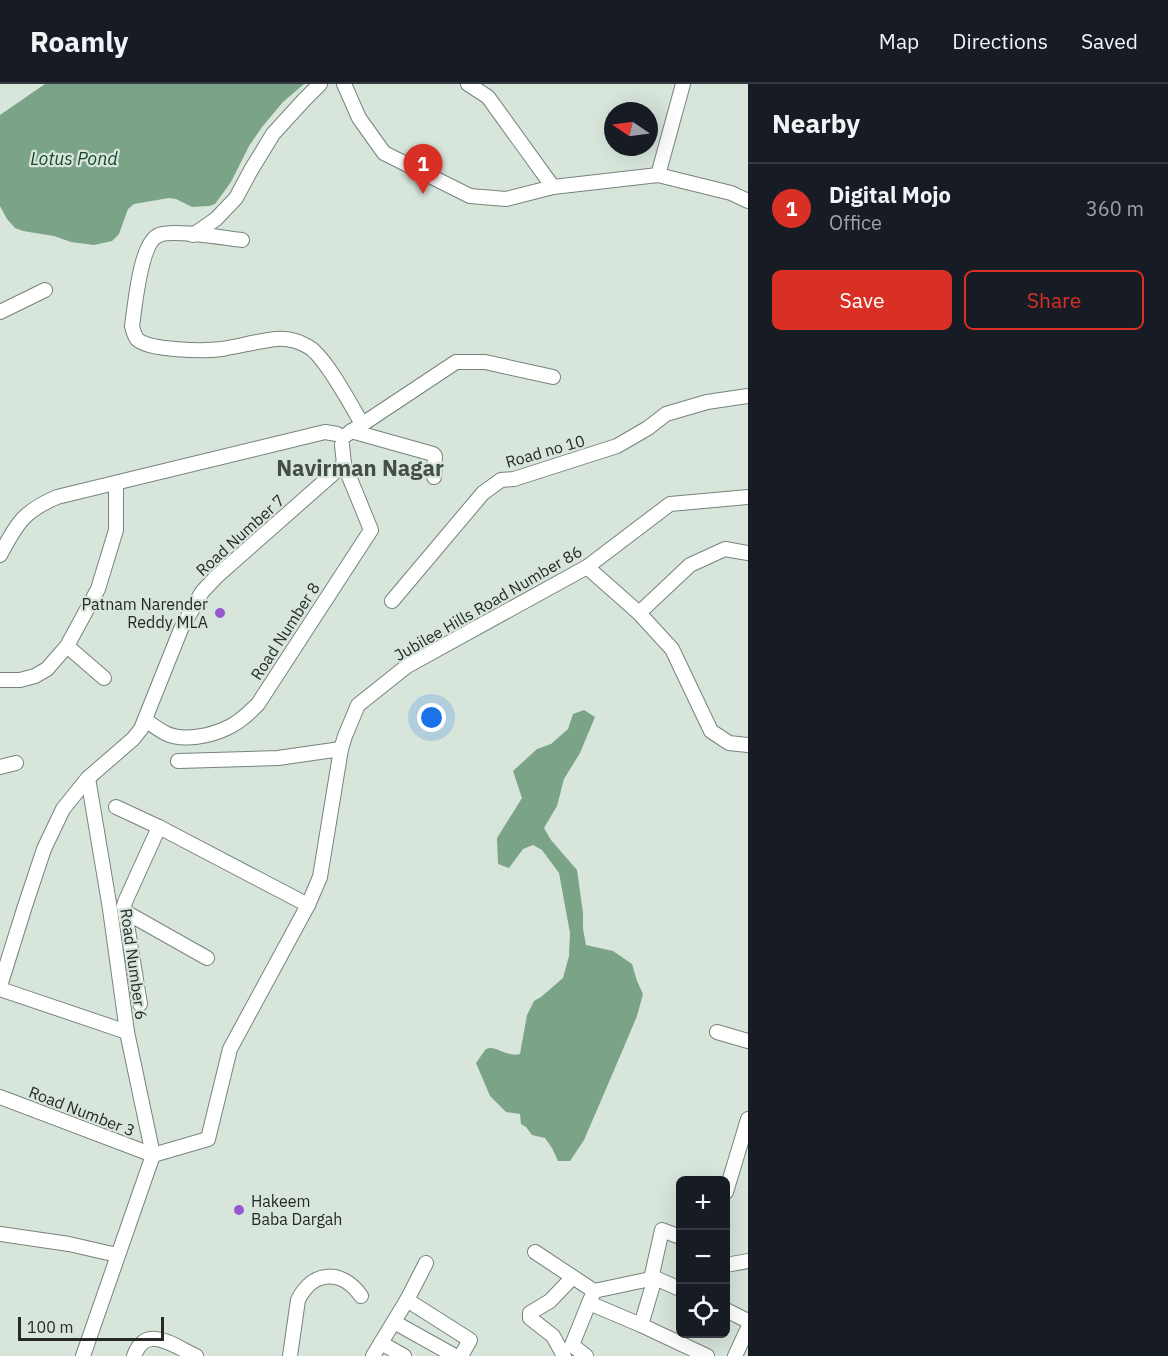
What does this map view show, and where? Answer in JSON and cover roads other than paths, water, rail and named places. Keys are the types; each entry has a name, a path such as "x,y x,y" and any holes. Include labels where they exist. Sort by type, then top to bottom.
{"street":[{"path":"194,235 216,219 236,198 273,134 320,84"},
{"path":"344,84 359,118 384,153 470,196 506,199 552,187 658,176 731,193 748,201"},
{"path":"468,84 488,97 552,187"},
{"path":"658,176 683,84"},
{"path":"242,240 171,232 153,238 143,257 133,332 137,339 148,345 184,350 219,349 278,339 292,340 309,346 322,358 347,434 344,464"},
{"path":"0,312 45,290"},
{"path":"347,434 456,362 485,362 553,377"},
{"name":"Road no 10","path":"392,601 483,494 501,480 514,479 617,446 648,428 666,414 707,402 748,396"},
{"path":"0,555 14,528 27,513 57,497 325,432 347,434 433,454 435,456 434,477"},
{"name":"Road Number 7","path":"0,987 44,849 63,809 88,777 133,739 145,720 181,629 202,592 344,464"},
{"name":"Road Number 8","path":"145,720 166,733 184,738 227,728 247,715 258,704 371,530 344,464"},
{"path":"0,680 20,680 35,676 47,669 67,646 98,589 116,530 116,483"},
{"name":"Jubilee Hills Road Number 86","path":"153,1155 208,1139 231,1049 308,905 320,877 341,749 358,705 406,666 587,567 670,504 748,497"},
{"path":"639,613 690,565 725,549 748,553"},
{"path":"587,567 639,613 672,650 711,731 729,743 748,745"},
{"path":"67,646 104,678"},
{"path":"178,761 278,758 341,749"},
{"path":"0,767 16,763"},
{"name":"Road Number 6","path":"88,777 127,1032 153,1155"},
{"path":"116,807 308,905"},
{"path":"140,1004 125,902 159,827"},
{"path":"125,910 207,958"},
{"path":"0,987 127,1032"},
{"path":"717,1032 748,1041"},
{"name":"Road Number 3","path":"0,1097 153,1155"},
{"path":"730,1179 748,1119"},
{"path":"83,1356 153,1155"},
{"path":"641,1325 662,1230 676,1235"},
{"path":"0,1234 117,1255"},
{"path":"535,1252 572,1278 591,1297 641,1325 707,1356"},
{"path":"730,1264 748,1261"},
{"path":"373,1356 407,1300 426,1263"},
{"path":"290,1356 298,1300 310,1284 319,1279 340,1278 353,1285 361,1296"},
{"path":"564,1356 553,1336 530,1318 530,1313 550,1301 572,1278"},
{"path":"591,1297 653,1279 676,1287"},
{"path":"586,1356 572,1346 591,1297"},
{"path":"407,1300 470,1340 461,1356"},
{"path":"730,1312 748,1321"},
{"path":"394,1322 455,1356"},
{"path":"735,1356 748,1328"},
{"path":"134,1356 143,1341 154,1338 196,1356"},
{"path":"381,1343 404,1356"}],"water":[{"name":"Lotus Pond","path":"45,84 304,84 283,102 262,127 249,146 231,182 215,204 192,207 169,198 134,204 128,209 119,234 112,241 94,245 71,242 15,228 0,206 0,115"},
{"path":"584,710 595,717 580,753 564,779 557,806 544,828 551,840 577,870 586,945 613,951 632,964 643,994 637,1016 584,1140 570,1161 558,1161 545,1138 532,1135 521,1124 520,1114 506,1112 490,1096 476,1063 489,1048 515,1055 520,1054 527,1015 534,1001 563,978 569,956 570,933 559,873 542,850 533,845 523,849 509,868 498,864 497,838 522,798 513,771 537,749 551,744 568,729 573,714"}],"place":[{"name":"Digital Mojo","path":"423,194"},
{"name":"Patnam Narender Reddy MLA","path":"220,613"},
{"name":"Hakeem Baba Dargah","path":"239,1210"}],"district":[{"name":"Navirman Nagar","path":"360,467"}]}
